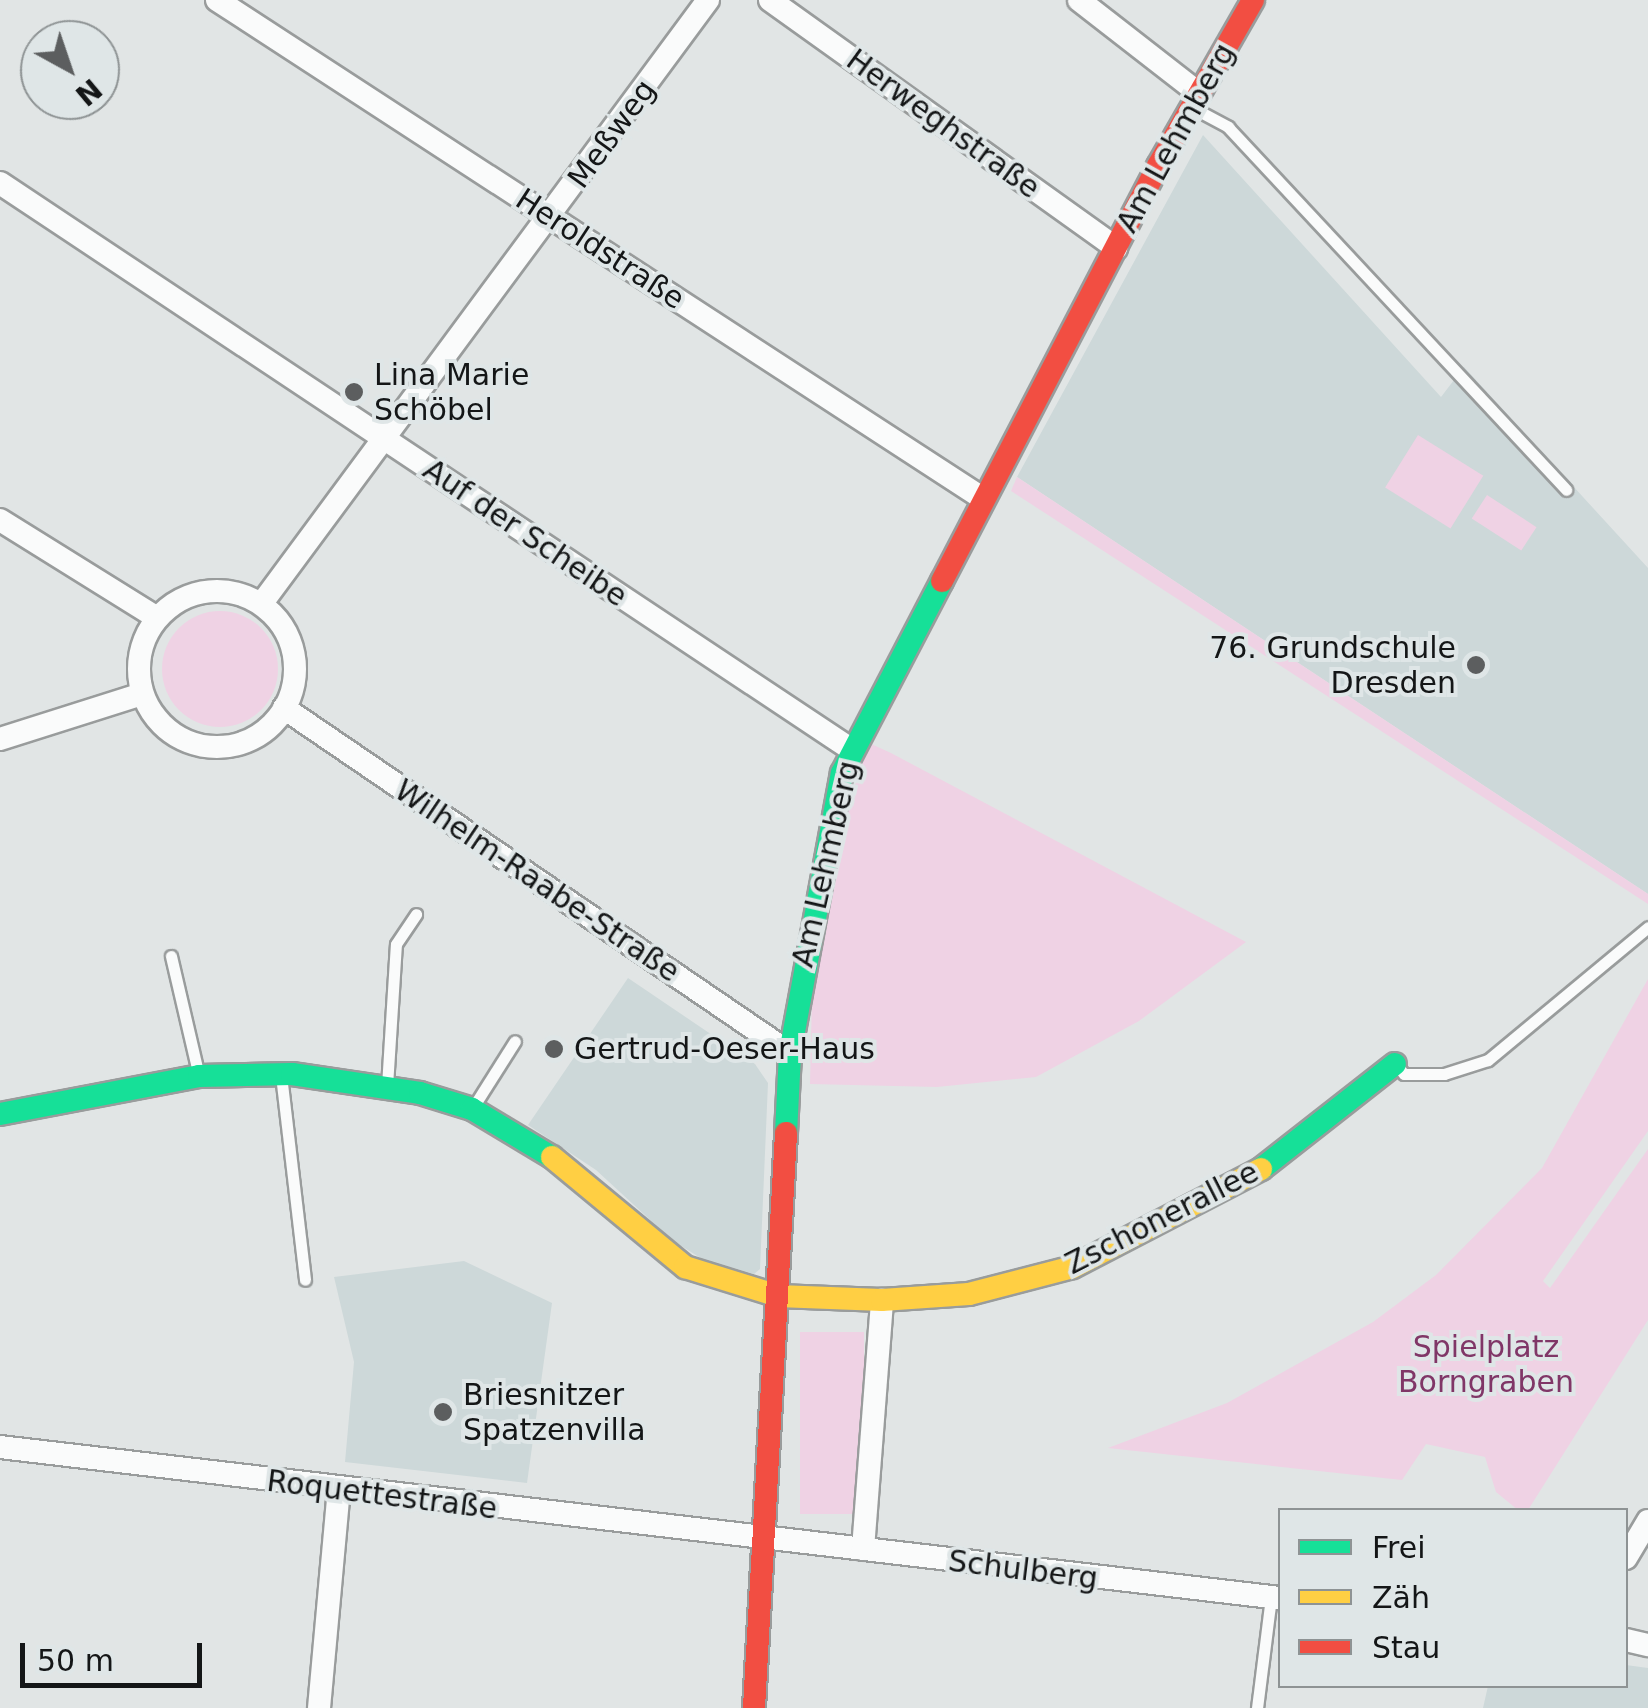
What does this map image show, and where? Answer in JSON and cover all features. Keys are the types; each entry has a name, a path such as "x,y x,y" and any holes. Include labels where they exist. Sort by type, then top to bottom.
{"street":[{"name":"Heroldstraße","path":"217,0 982,498"},
{"name":"Meßweg","path":"262,603 552,217 708,0"},
{"name":"Herweghstraße","path":"770,0 1116,248"},
{"path":"1079,0 1193,99"},
{"name":"Am Lehmberg","path":"754,1708 790,1053 822,865 852,750 1193,99 1253,0"},
{"name":"Auf der Scheibe","path":"0,183 852,750"},
{"path":"0,520 156,618"},
{"path":"229,590 262,603 285,627 295,656 294,684 284,708 270,727 235,745 206,747 177,737 156,720 142,694 143,638 156,618 192,593 229,590"},
{"path":"0,740 142,694"},
{"name":"Wilhelm-Raabe-Straße","path":"284,708 790,1053"},
{"name":"Zschonerallee","path":"0,1114 199,1076 281,1075 387,1086 472,1109 574,1170 684,1267 778,1296 882,1300 969,1294 1073,1267 1248,1178 1395,1064"},
{"path":"863,1550 882,1300"},
{"name":"Roquettestraße","path":"0,1447 765,1541"},
{"path":"320,1708 339,1490"},
{"path":"1628,1555 1648,1521"},
{"name":"Schulberg","path":"765,1541 1276,1598"}],"lane":[{"path":"1193,99 1228,127 1566,490"},
{"path":"387,1086 396,944 416,914"},
{"path":"1395,1064 1404,1074 1444,1074 1488,1060 1648,927"},
{"path":"171,956 199,1076"},
{"path":"472,1109 516,1041"},
{"path":"281,1075 305,1280"},
{"path":"1257,1708 1276,1598"}],"shaded area":[{"path":"1203,135 1441,397 1464,367 1648,568 1648,894 1017,477"},
{"path":"628,978 755,1064 768,1083 760,1269 754,1274 702,1259 672,1240 596,1170 528,1125"},
{"name":"Briesnitzer Spatzenvilla","path":"464,1261 552,1303 527,1483 345,1462 354,1362 334,1277"},
{"path":"1628,1665 1648,1668 1648,1708 1483,1708 1488,1688 1628,1688"}],"green space":[{"path":"1418,435 1483,476 1450,528 1385,488"},
{"path":"1017,477 1648,894 1648,904 1011,491"},
{"path":"1487,495 1536,527 1521,551 1472,518"},
{"path":"220,611 242,615 261,628 274,647 278,669 274,691 261,710 242,723 220,727 198,723 179,710 166,691 162,669 166,647 179,628 198,615"},
{"path":"869,743 1246,942 1139,1021 1036,1077 937,1087 810,1084 812,996 849,790 861,779 857,771"},
{"name":"Spielplatz Borngraben","path":"1648,979 1648,1131 1543,1281 1550,1288 1648,1149 1648,1320 1529,1508 1516,1508 1496,1492 1485,1457 1426,1444 1402,1480 1108,1448 1227,1403 1373,1322 1436,1275 1542,1168"},
{"path":"800,1332 864,1332 864,1514 800,1514"}],"traffic: fast":[{"path":"786,1133 790,1053 842,773 942,581"},
{"path":"1261,1169 1395,1064"},
{"path":"0,1114 199,1076 292,1074 420,1093 472,1109 552,1157"}],"traffic: slow":[{"path":"552,1157 685,1267 778,1296 882,1300 969,1294 1073,1267 1261,1169"}],"traffic: jam":[{"path":"942,581 1158,166 1253,0"},
{"path":"754,1708 786,1133"}],"place":[{"name":"Lina Marie Schöbel","path":"354,392"},
{"name":"76. Grundschule Dresden","path":"1476,665"},
{"name":"Gertrud-Oeser-Haus","path":"554,1049"},
{"name":"Briesnitzer Spatzenvilla","path":"443,1412"}]}
